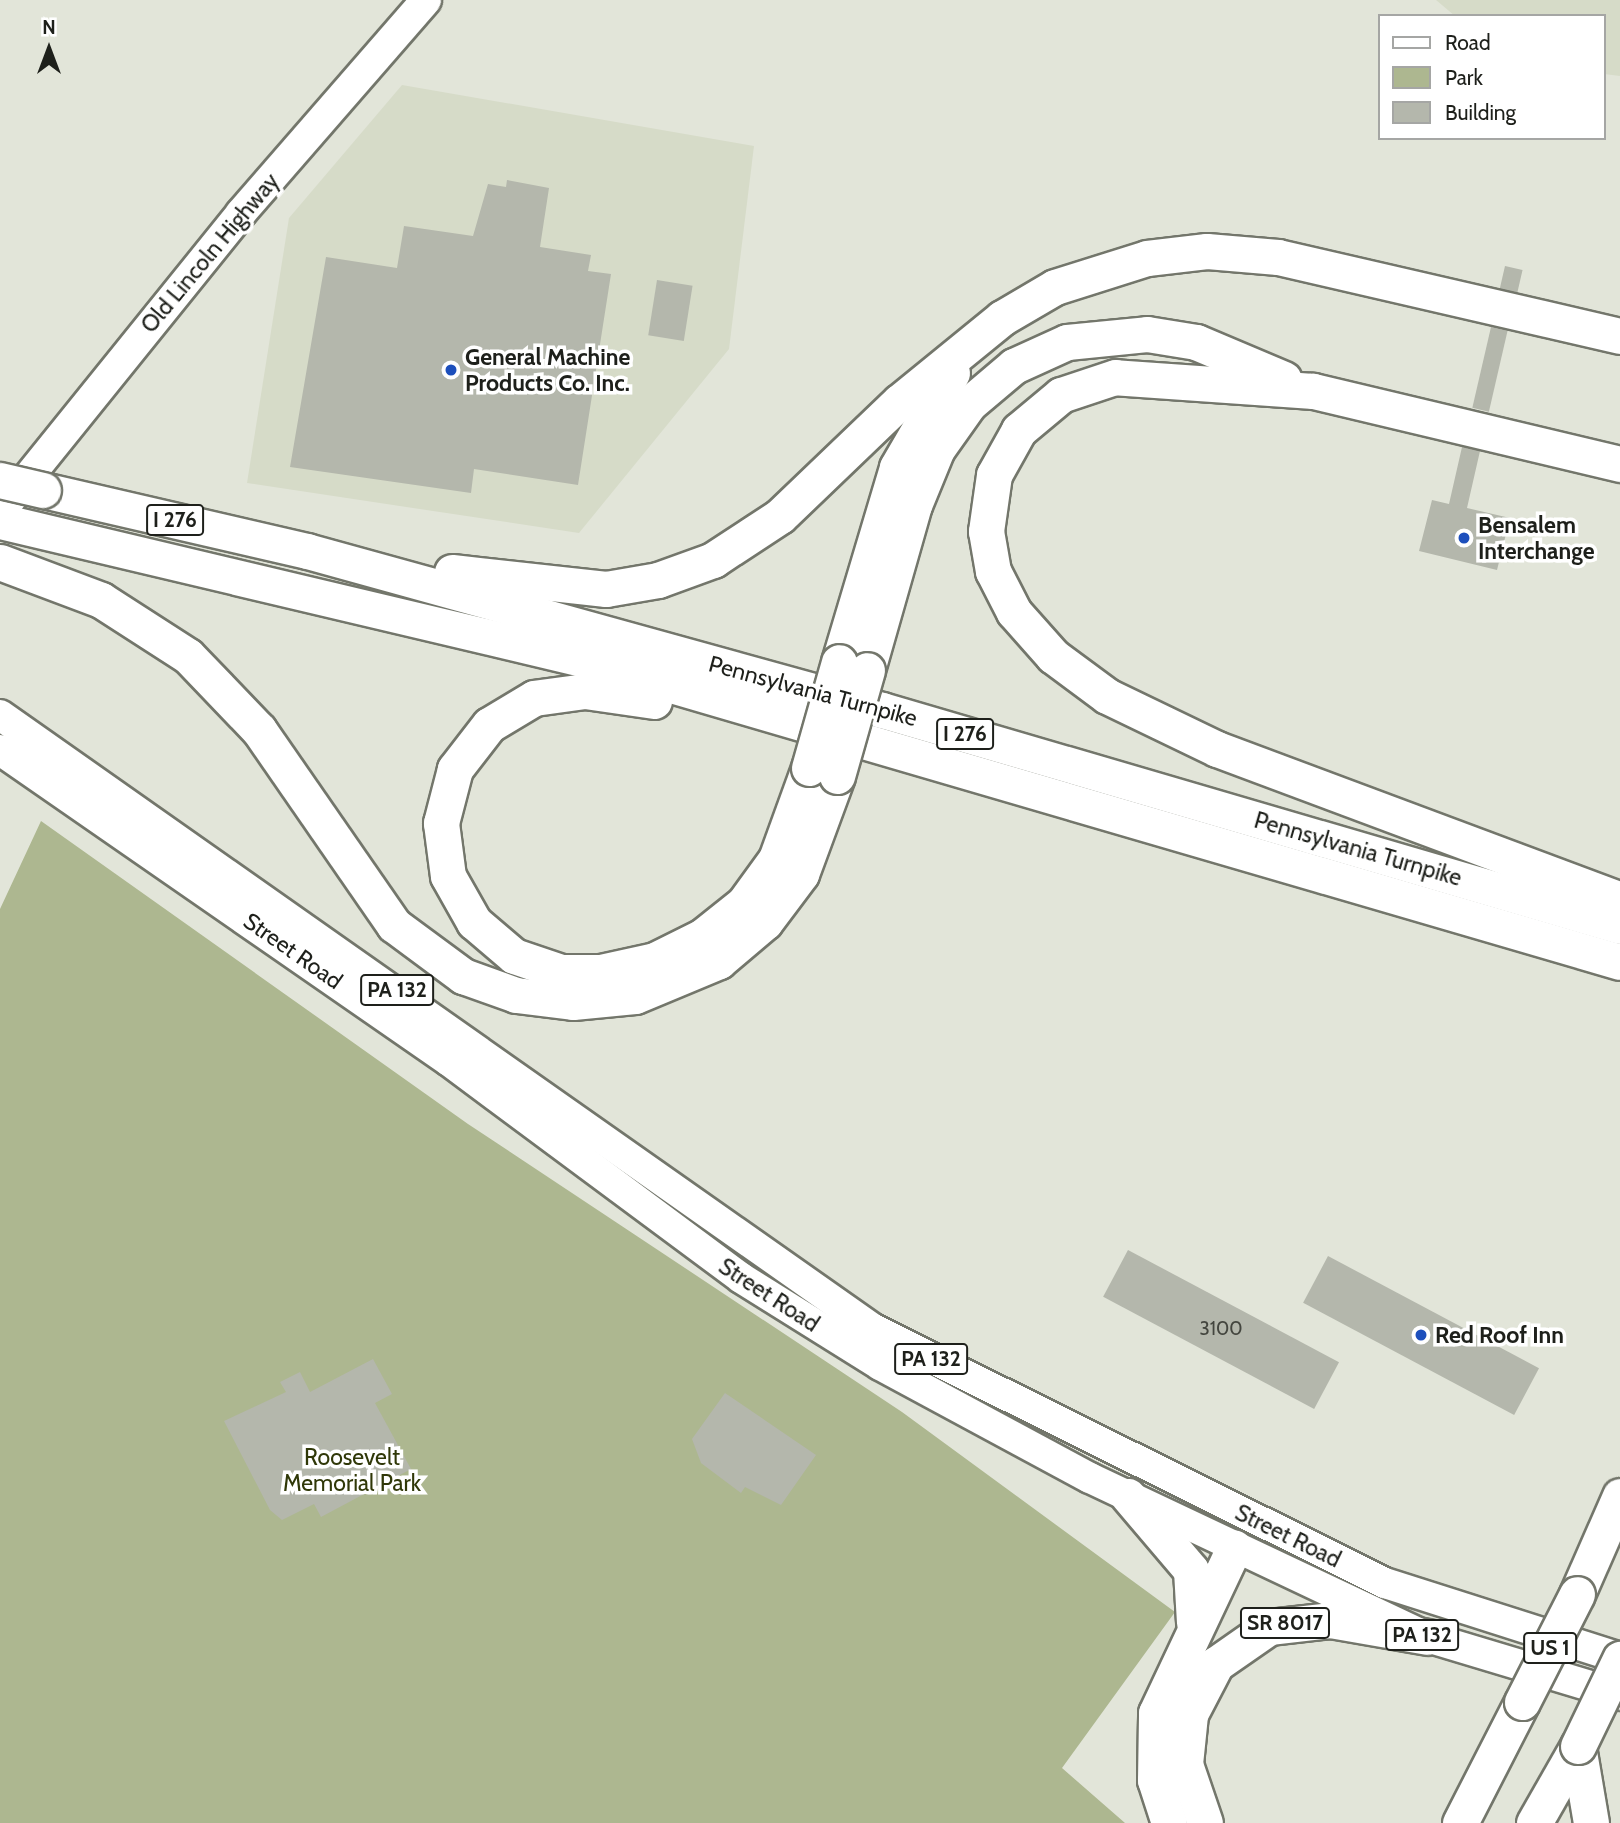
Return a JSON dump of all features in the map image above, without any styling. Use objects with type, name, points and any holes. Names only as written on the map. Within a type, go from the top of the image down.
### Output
[{"type":"highway","points":[[307,551],[581,589],[633,586],[686,572],[737,548],[780,516],[978,335],[1028,301],[1081,277],[1207,251],[1278,257],[1613,339]]},
{"type":"highway","points":[[853,666],[937,449],[969,404],[1014,366],[1067,342],[1147,334],[1196,342],[1313,391]]},
{"type":"highway","points":[[0,562],[101,600],[188,656],[259,730],[394,925],[463,976],[516,995],[573,1002],[635,996],[719,961],[765,922],[801,874],[823,772],[853,666],[897,467],[978,335]]},
{"type":"highway","points":[[1620,464],[1313,391],[1134,375],[1095,381],[1045,405],[1009,444],[989,492],[988,551],[1002,592],[1053,656],[1150,719],[1620,900]]},
{"type":"highway","name":"Pennsylvania Turnpike","points":[[0,480],[307,551],[883,710],[1620,926]]},
{"type":"highway","name":"Pennsylvania Turnpike","points":[[5,519],[582,659],[1620,962]]},
{"type":"highway","points":[[823,772],[787,838],[744,903],[703,936],[655,960],[580,973],[529,963],[486,936],[448,876],[441,823],[455,769],[489,724],[534,698],[602,691],[857,739]]},
{"type":"highway","points":[[1128,1496],[1191,1570],[1192,1630]]},
{"type":"highway","name":"US 1","points":[[1461,1823],[1577,1594],[1620,1496]]},
{"type":"highway","points":[[1169,1823],[1154,1780],[1153,1736],[1163,1691],[1192,1630],[1245,1553]]},
{"type":"highway","points":[[1188,1718],[1204,1655],[1245,1553]]},
{"type":"highway","name":"SR 8017","points":[[1205,1823],[1188,1784],[1188,1718],[1216,1664],[1269,1627],[1330,1620],[1427,1637]]},
{"type":"highway","points":[[1534,1823],[1578,1746],[1620,1658]]},
{"type":"highway","points":[[1578,1746],[1591,1823]]},
{"type":"highway","points":[[1446,1823],[1484,1778]]},
{"type":"main road","name":"Old Lincoln Highway","points":[[5,519],[241,213],[426,0]]},
{"type":"main road","name":"Street Road","points":[[0,715],[873,1329],[1385,1583],[1620,1658]]},
{"type":"main road","name":"Street Road","points":[[0,750],[449,1061],[795,1314],[1128,1496],[1245,1553],[1427,1637],[1620,1695]]},
{"type":"main road","points":[[1245,1553],[1264,1524]]},
{"type":"shaded area","points":[[1436,0],[1620,0],[1620,76],[1606,74],[1606,14],[1453,14]]},
{"type":"shaded area","points":[[402,85],[754,146],[729,349],[579,533],[247,483],[289,218]]},
{"type":"green space","name":"Roosevelt Memorial Park","points":[[41,821],[468,1124],[902,1412],[1175,1612],[1062,1768],[1125,1823],[0,1823],[0,909]]},
{"type":"building","name":"General Machine Products Co. Inc.","points":[[507,180],[549,188],[540,247],[591,255],[588,271],[611,274],[578,485],[474,469],[471,493],[290,467],[326,257],[397,268],[404,226],[473,236],[488,184],[506,187]]},
{"type":"building","points":[[1505,266],[1523,270],[1517,292],[1500,288]]},
{"type":"building","points":[[657,280],[693,286],[684,341],[648,335]]},
{"type":"building","points":[[1491,327],[1508,331],[1489,412],[1472,408]]},
{"type":"building","name":"Bensalem Interchange","points":[[1462,447],[1480,451],[1467,508],[1510,518],[1497,570],[1419,551],[1432,500],[1449,504]]},
{"type":"building","points":[[1128,1250],[1339,1362],[1314,1409],[1103,1297]]},
{"type":"building","name":"Red Roof Inn","points":[[1328,1256],[1539,1368],[1514,1415],[1303,1303]]},
{"type":"building","points":[[373,1359],[392,1394],[375,1403],[411,1469],[321,1517],[314,1504],[282,1520],[270,1510],[224,1421],[286,1392],[280,1382],[300,1372],[310,1392]]},
{"type":"building","points":[[725,1393],[816,1455],[781,1505],[745,1487],[741,1493],[701,1463],[692,1439]]},
{"type":"place","name":"General Machine Products Co. Inc.","points":[[451,370]]},
{"type":"place","name":"Bensalem Interchange","points":[[1464,538]]},
{"type":"place","name":"Red Roof Inn","points":[[1421,1335]]}]
